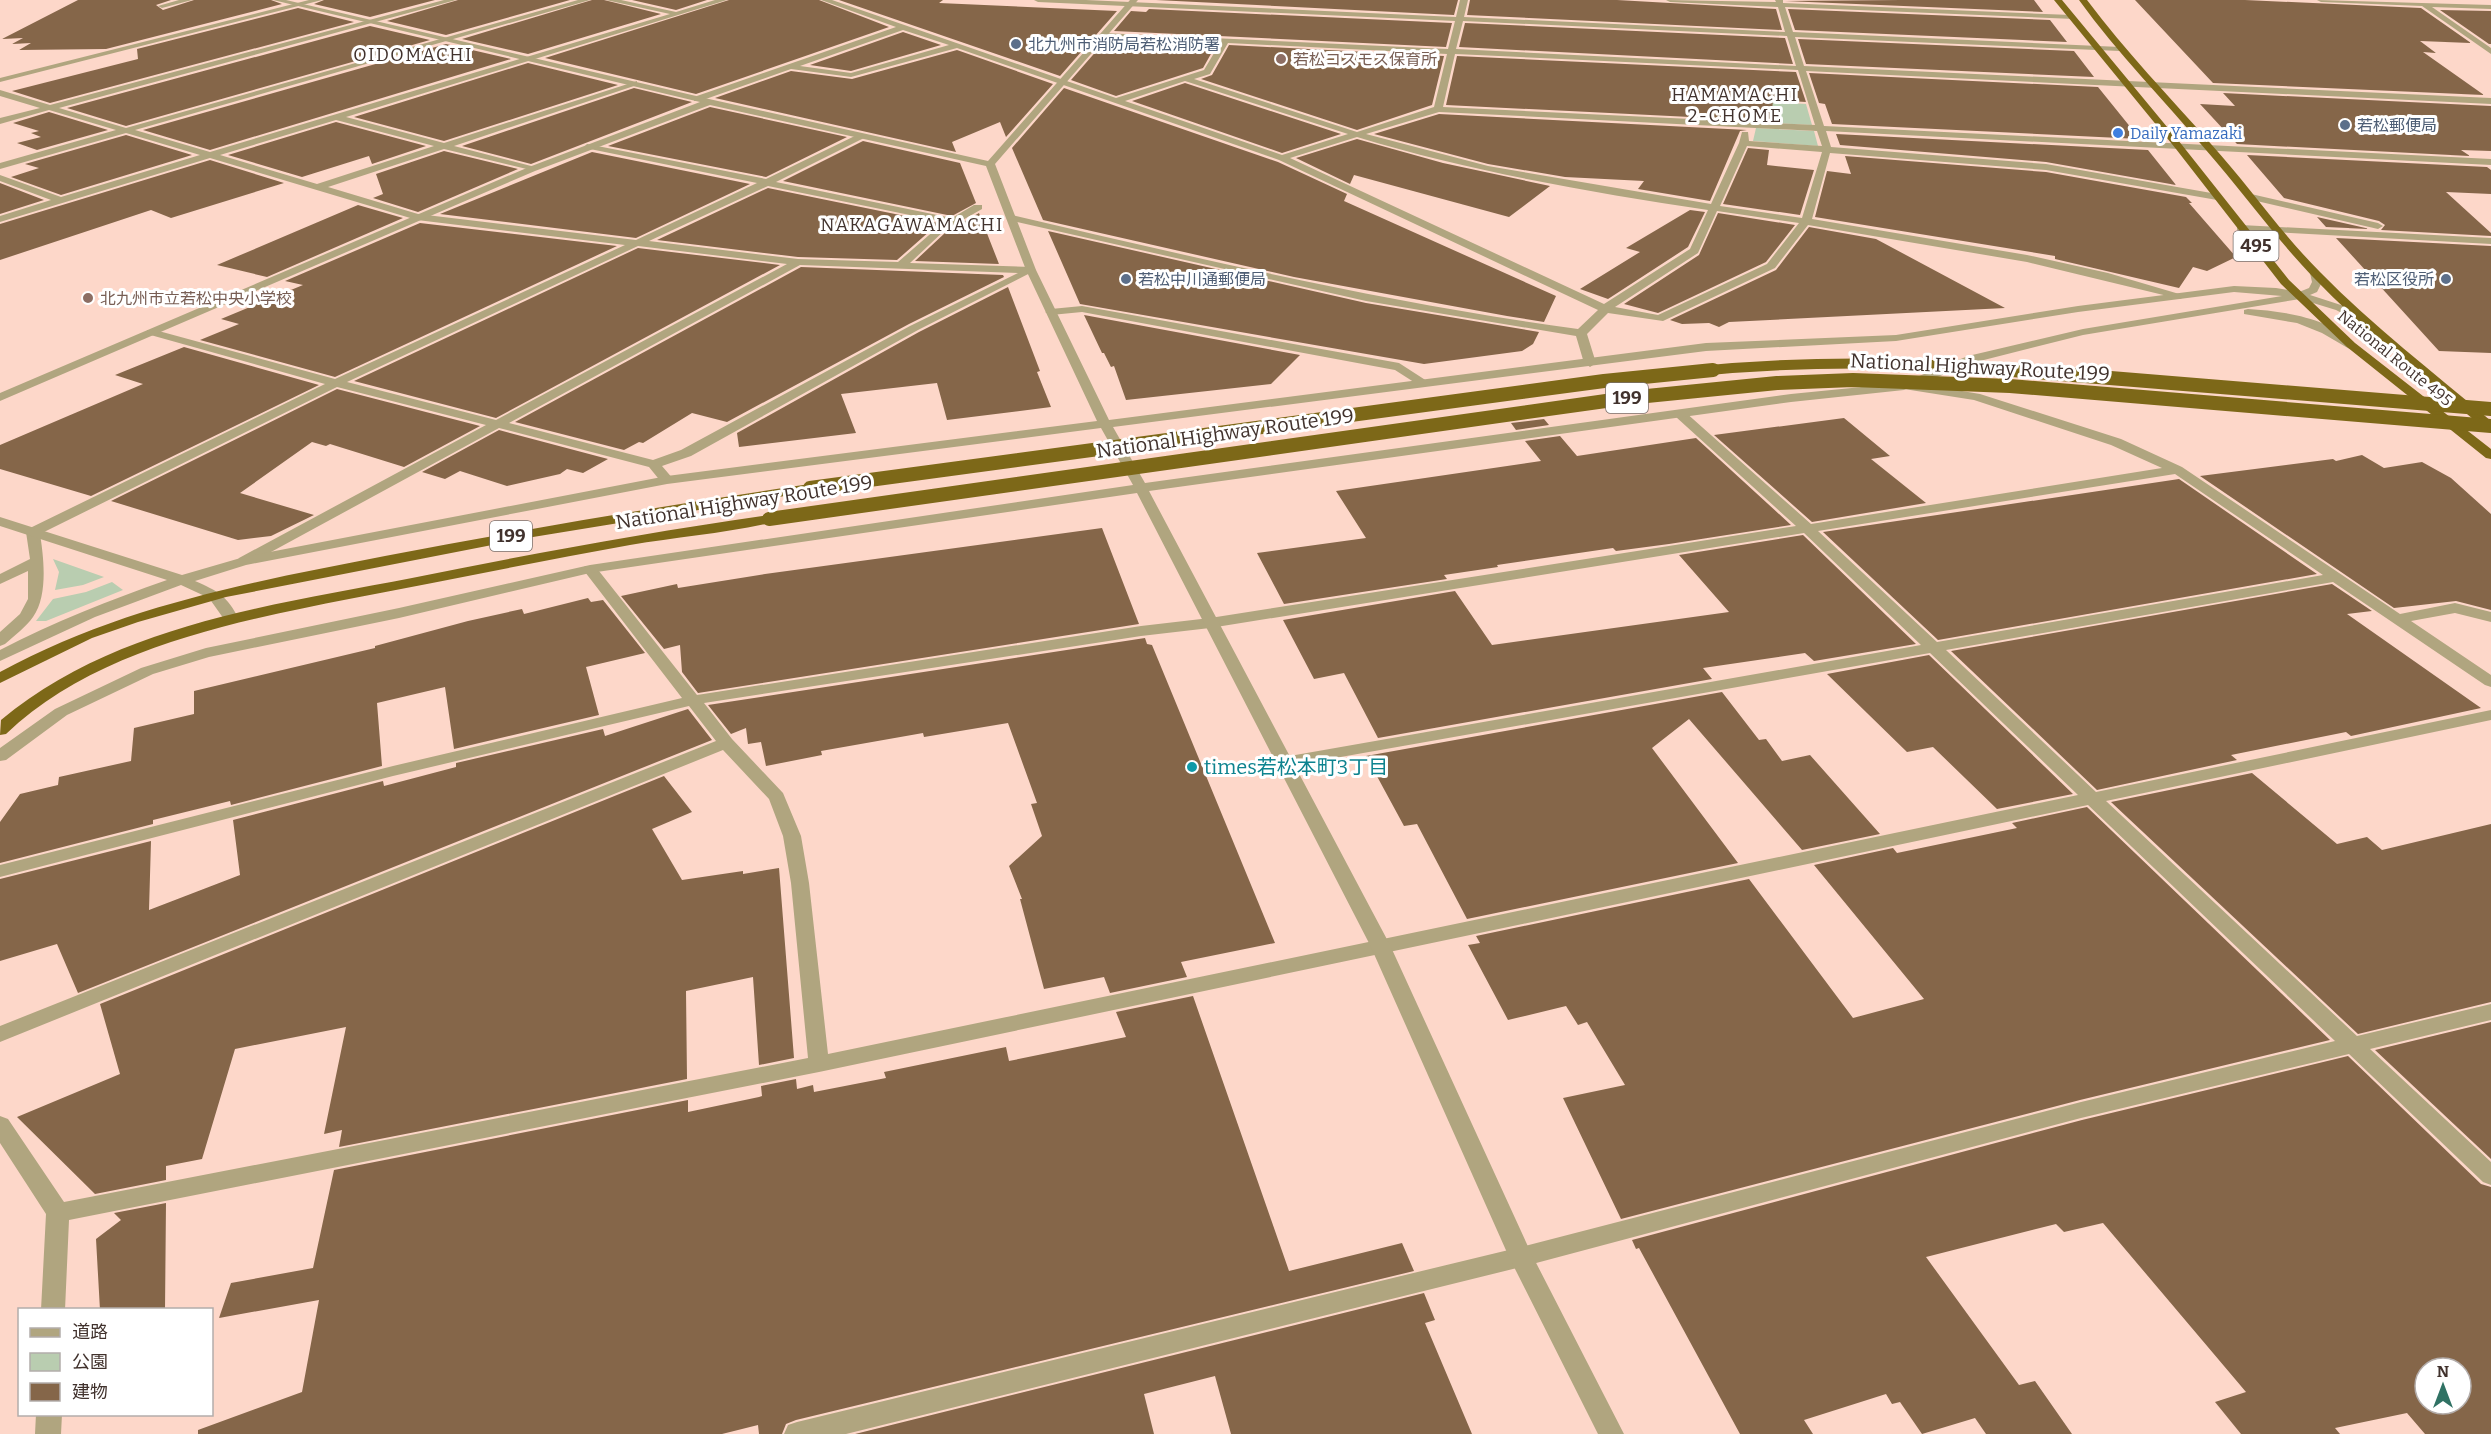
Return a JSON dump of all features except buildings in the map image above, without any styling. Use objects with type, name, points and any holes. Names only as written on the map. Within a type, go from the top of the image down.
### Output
[{"type":"highway","name":"National Route 495","points":[[2058,0],[2179,147],[2275,270],[2351,345],[2491,455]]},
{"type":"highway","name":"National Route 495","points":[[2083,0],[2120,49],[2210,148],[2314,273],[2362,320],[2491,427]]},
{"type":"highway","name":"National Highway Route 199","points":[[0,678],[57,648],[156,610],[214,595],[512,536],[810,488],[1604,381],[1760,365],[1918,364],[2491,409]]},
{"type":"highway","name":"National Highway Route 199","points":[[0,730],[45,696],[90,670],[178,633],[231,619],[627,540],[1627,398],[1777,383],[1853,381],[2010,386],[2491,427]]},
{"type":"street","points":[[162,6],[188,0]]},
{"type":"street","points":[[277,0],[710,102],[990,164]]},
{"type":"street","points":[[0,80],[318,0]]},
{"type":"street","points":[[0,121],[452,0]]},
{"type":"street","points":[[0,166],[586,0]]},
{"type":"street","points":[[610,0],[676,13]]},
{"type":"street","points":[[0,219],[723,0]]},
{"type":"street","points":[[825,0],[1282,158],[1605,309],[1659,319],[1771,266],[1808,220],[1827,150],[1780,2]]},
{"type":"street","points":[[1038,0],[1132,2],[1459,20],[2120,49]]},
{"type":"street","points":[[1438,109],[1449,52],[1464,0]]},
{"type":"street","points":[[1670,0],[1780,2],[2072,17]]},
{"type":"street","points":[[2321,0],[2420,2],[2491,7]]},
{"type":"street","points":[[990,164],[1132,2]]},
{"type":"street","points":[[2420,2],[2490,51]]},
{"type":"street","points":[[697,99],[901,28]]},
{"type":"street","points":[[1103,35],[2491,101]]},
{"type":"street","points":[[1118,100],[1207,72],[1225,41]]},
{"type":"street","points":[[788,67],[851,75],[956,46]]},
{"type":"street","points":[[1186,79],[1359,134],[1462,163],[1561,183],[1968,246],[2138,284],[2180,296]]},
{"type":"street","points":[[316,188],[634,83]]},
{"type":"street","points":[[0,93],[417,217],[798,262],[1031,270]]},
{"type":"street","points":[[0,397],[532,168],[710,102]]},
{"type":"street","points":[[1282,158],[1438,109],[2491,162]]},
{"type":"street","points":[[335,117],[532,168]]},
{"type":"street","points":[[1581,333],[1605,309],[1694,251],[1744,143],[1746,124]]},
{"type":"street","points":[[33,532],[336,383],[766,183],[861,136]]},
{"type":"street","points":[[1744,143],[2046,167],[2217,197]]},
{"type":"street","points":[[590,146],[953,221]]},
{"type":"street","points":[[990,164],[1031,270],[1104,423],[1141,488],[1380,945],[1521,1257],[1611,1434]]},
{"type":"street","points":[[0,178],[59,200]]},
{"type":"street","points":[[2250,197],[2422,236]]},
{"type":"street","points":[[900,266],[929,237],[978,207]]},
{"type":"street","points":[[1012,218],[1286,281],[1536,327],[1581,333]]},
{"type":"street","points":[[2241,228],[2491,241]]},
{"type":"street","points":[[244,561],[798,262]]},
{"type":"street","points":[[151,332],[336,383],[654,464],[686,453],[914,328],[1031,270]]},
{"type":"street","points":[[0,656],[90,612],[244,561],[667,480],[1706,347],[1896,338],[2234,289],[2272,280],[2276,277],[2275,270]]},
{"type":"street","points":[[0,756],[61,712],[147,671],[206,653],[399,613],[590,569],[1141,488],[1680,414],[1904,386],[1972,359],[2062,337],[2300,296],[2313,291],[2317,282],[2314,273]]},
{"type":"street","points":[[2234,289],[2276,291],[2300,296],[2340,309],[2362,320]]},
{"type":"street","points":[[1051,312],[1082,309],[1399,367],[1424,383]]},
{"type":"street","points":[[2217,311],[2289,317],[2320,327],[2351,345]]},
{"type":"street","points":[[1581,333],[1590,363]]},
{"type":"street","points":[[1904,386],[1976,397],[2116,442],[2177,470],[2491,682]]},
{"type":"street","points":[[1680,414],[1807,528],[2491,1176]]},
{"type":"street","points":[[654,464],[667,480]]},
{"type":"street","points":[[0,871],[393,771],[694,700],[1141,631],[1210,623],[2177,470]]},
{"type":"street","points":[[0,521],[181,580],[214,595],[225,607],[231,619]]},
{"type":"street","points":[[0,641],[26,616],[35,599],[37,561],[33,532]]},
{"type":"street","points":[[0,579],[37,561]]},
{"type":"street","points":[[590,569],[726,743],[777,797],[792,836],[800,884],[819,1064]]},
{"type":"street","points":[[1284,762],[2336,577]]},
{"type":"street","points":[[2397,619],[2455,608],[2491,617]]},
{"type":"street","points":[[58,1214],[819,1064],[1380,945],[2491,715]]},
{"type":"street","points":[[0,1034],[726,743]]},
{"type":"street","points":[[797,1434],[1521,1257],[2081,1110],[2491,1012]]},
{"type":"street","points":[[0,1125],[58,1214],[53,1308]]},
{"type":"street","points":[[48,1434],[49,1416]]},
{"type":"green space","points":[[1715,98],[1806,104],[1812,125],[1720,120]]},
{"type":"green space","points":[[1756,128],[1814,131],[1818,146],[1753,141]]},
{"type":"green space","points":[[53,559],[104,577],[83,585],[55,590],[59,572]]},
{"type":"green space","points":[[112,582],[123,590],[46,621],[36,621],[53,599],[86,592]]},
{"type":"place","name":"北九州市消防局若松消防署","points":[[1016,44]]},
{"type":"place","name":"若松コスモス保育所","points":[[1281,59]]},
{"type":"place","name":"若松郵便局","points":[[2345,125]]},
{"type":"place","name":"Daily Yamazaki","points":[[2118,133]]},
{"type":"place","name":"若松中川通郵便局","points":[[1126,279]]},
{"type":"place","name":"若松区役所","points":[[2446,279]]},
{"type":"place","name":"北九州市立若松中央小学校","points":[[88,298]]},
{"type":"place","name":"times若松本町3丁目","points":[[1192,767]]},
{"type":"district","name":"OIDOMACHI","points":[[413,55]]},
{"type":"district","name":"HAMAMACHI 2-CHOME","points":[[1735,106]]},
{"type":"district","name":"NAKAGAWAMACHI","points":[[912,225]]}]
